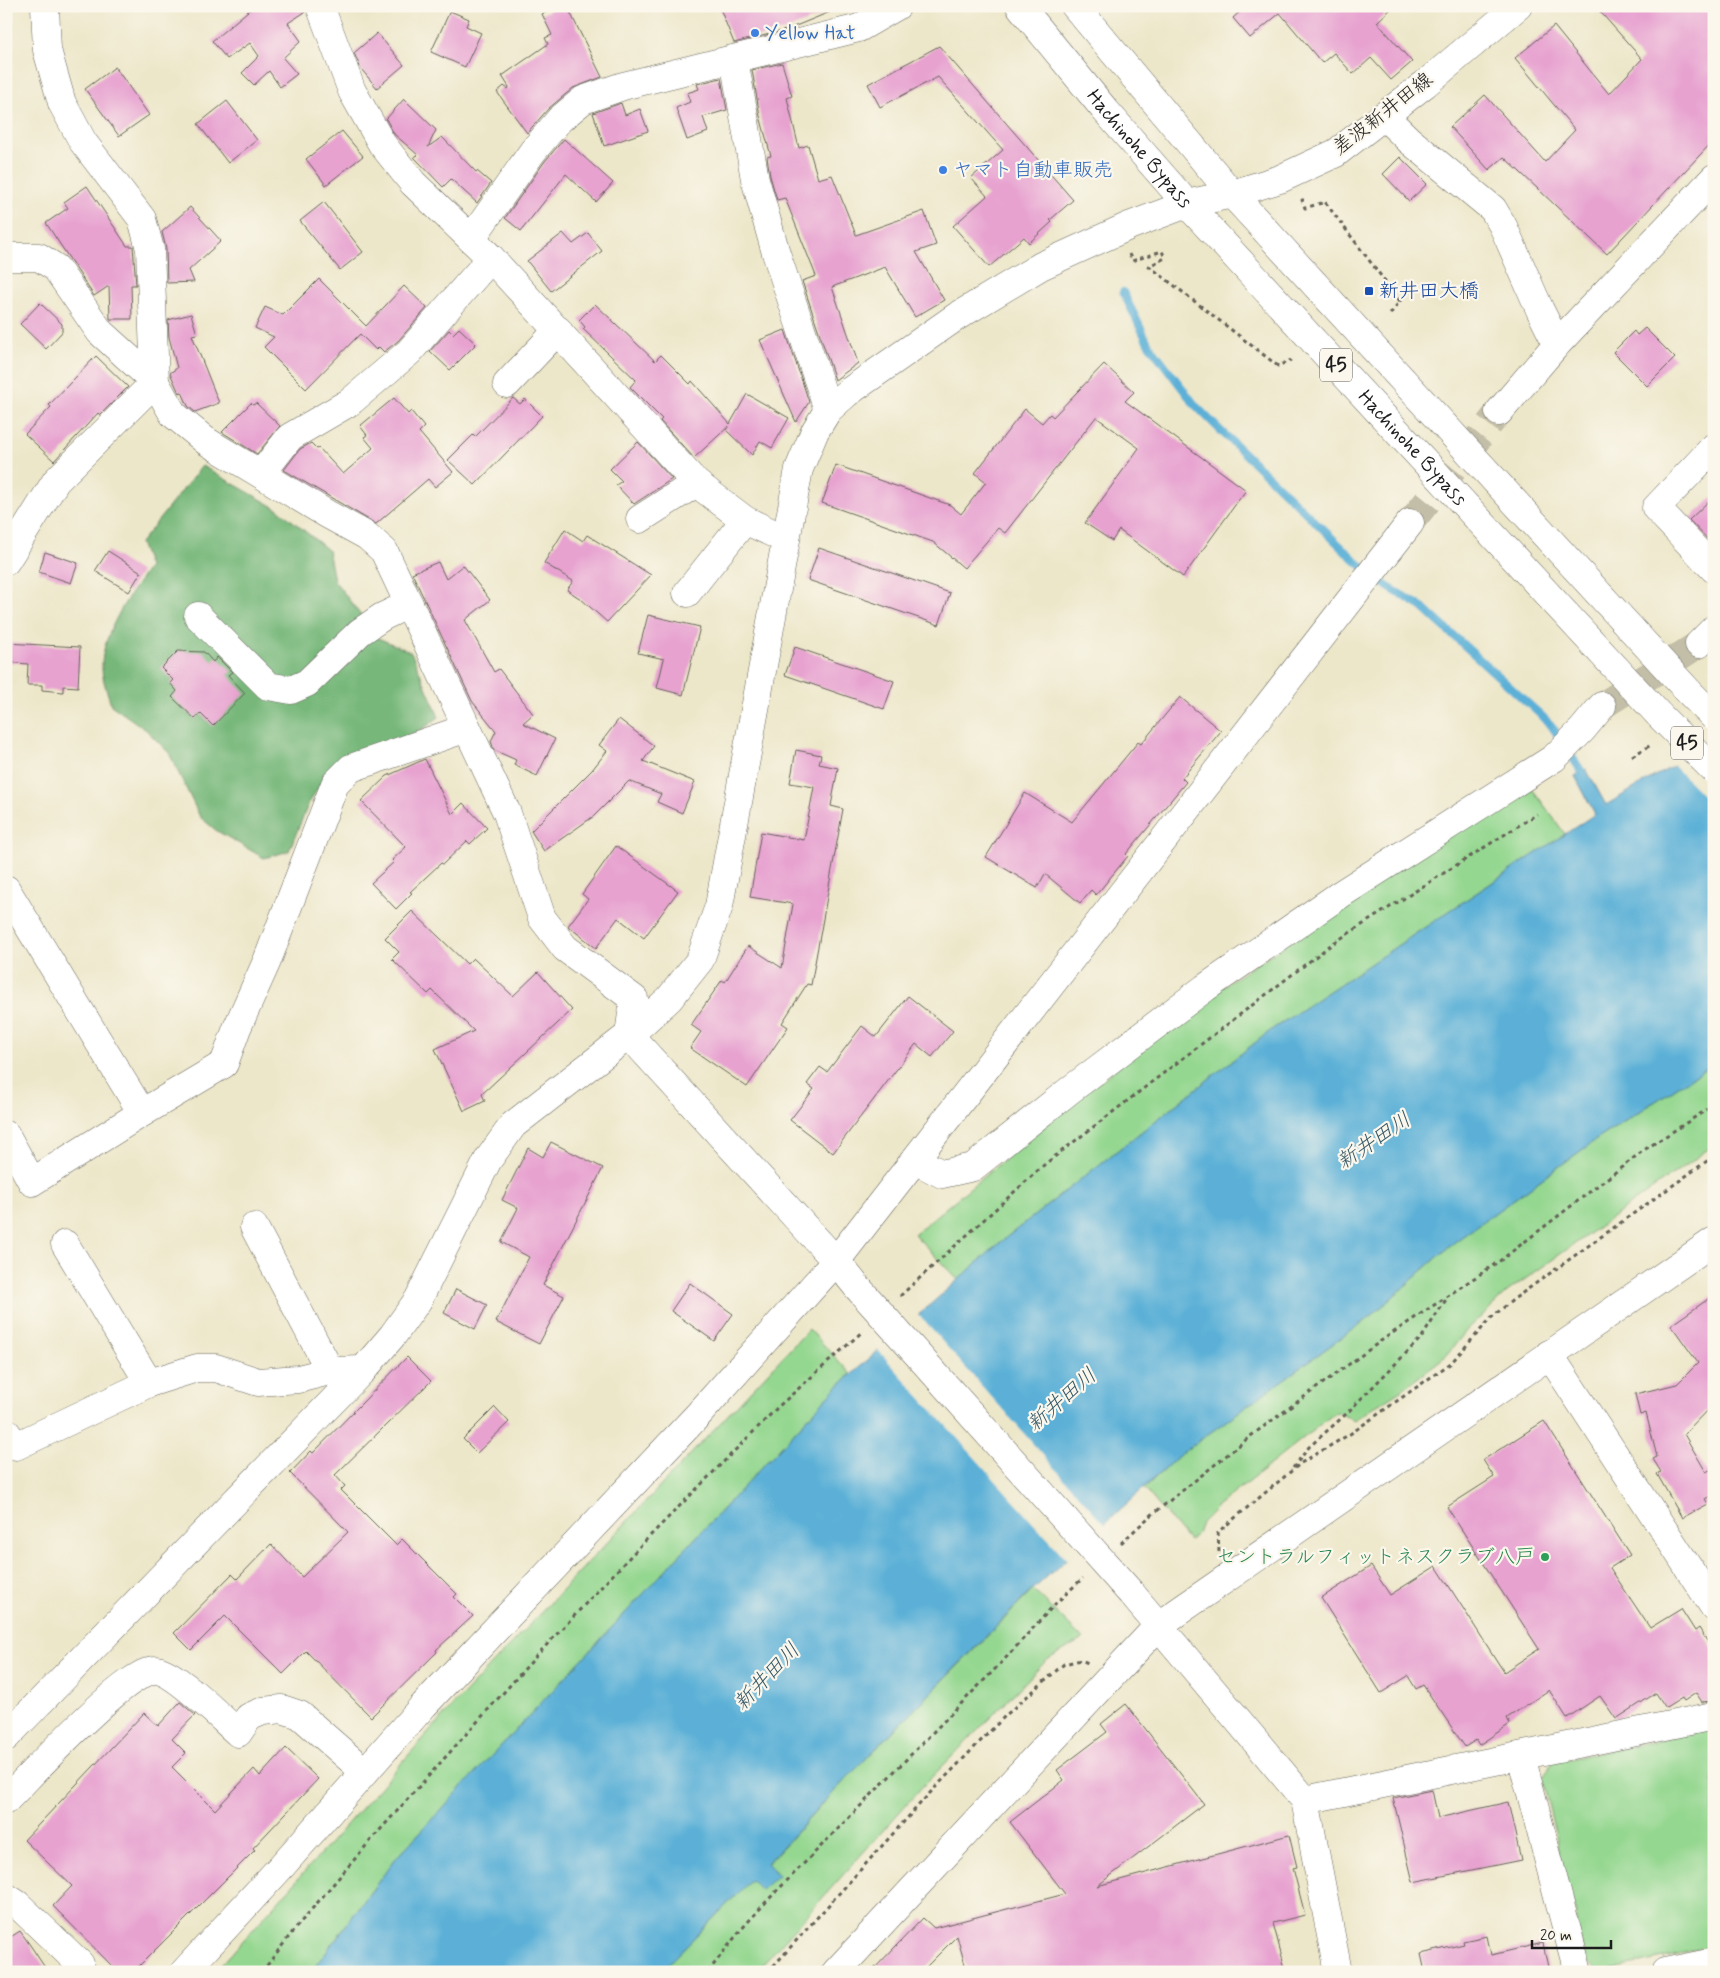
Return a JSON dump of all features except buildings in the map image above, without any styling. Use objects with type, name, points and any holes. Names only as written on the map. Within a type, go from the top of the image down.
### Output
[{"type":"main road","points":[[6,561],[56,481],[155,382],[150,249],[142,219],[83,142],[62,103],[47,50],[45,6]]},
{"type":"main road","points":[[471,238],[533,151],[560,119],[583,100],[623,86],[858,28],[897,6]]},
{"type":"main road","name":"Hachinohe Bypass","points":[[1020,6],[1105,110],[1188,204],[1660,716],[1714,770]]},
{"type":"main road","name":"Hachinohe Bypass","points":[[1075,6],[1232,194],[1690,694],[1714,717]]},
{"type":"main road","name":"差波新井田線","points":[[6,1737],[362,1370],[393,1335],[418,1300],[488,1160],[513,1125],[629,1035],[669,999],[700,960],[719,906],[799,469],[815,431],[828,410],[846,393],[956,317],[1041,266],[1129,226],[1188,204],[1232,194],[1280,178],[1336,153],[1518,6]]},
{"type":"main road","points":[[326,9],[352,91],[382,144],[413,183],[491,258],[696,483],[744,520],[785,539]]},
{"type":"main road","points":[[734,59],[755,179],[778,261],[828,410]]},
{"type":"main road","points":[[1384,116],[1409,140],[1493,209],[1503,226],[1557,344]]},
{"type":"main road","points":[[1499,412],[1557,344],[1714,178]]},
{"type":"main road","points":[[6,257],[39,256],[56,268],[100,332],[155,382],[173,414],[206,441],[367,536],[384,551],[507,813],[542,918],[565,948],[634,999],[629,1035],[836,1261],[858,1288],[1132,1593],[1305,1800],[1338,1972]]},
{"type":"main road","points":[[261,474],[290,437],[350,402],[409,352],[491,258]]},
{"type":"main road","points":[[507,384],[558,330]]},
{"type":"main road","points":[[1714,447],[1656,508],[1714,570]]},
{"type":"main road","points":[[640,519],[696,483]]},
{"type":"main road","points":[[687,592],[744,520]]},
{"type":"main road","points":[[184,1972],[280,1868],[431,1697],[697,1416],[836,1261],[1410,523]]},
{"type":"main road","points":[[198,616],[268,686],[291,690],[307,683],[360,632],[382,617],[410,604]]},
{"type":"main road","points":[[915,1160],[942,1174],[973,1167],[1070,1090],[1206,988],[1340,894],[1554,758],[1582,730],[1602,706]]},
{"type":"main road","points":[[6,1135],[32,1182],[224,1064],[237,1028],[284,917],[335,784],[351,768],[467,728]]},
{"type":"main road","points":[[6,889],[142,1113]]},
{"type":"main road","points":[[254,1227],[330,1371]]},
{"type":"main road","points":[[836,1972],[1159,1625],[1714,1241]]},
{"type":"main road","points":[[65,1244],[149,1383]]},
{"type":"main road","points":[[1549,1354],[1714,1607]]},
{"type":"main road","points":[[6,1432],[16,1446],[149,1383],[197,1368],[216,1368],[258,1382],[298,1379],[330,1371],[362,1370]]},
{"type":"main road","points":[[6,1800],[104,1702],[148,1670],[158,1670],[173,1677],[238,1733],[250,1717],[264,1711],[282,1709],[300,1715],[365,1772]]},
{"type":"main road","points":[[1305,1800],[1714,1716]]},
{"type":"main road","points":[[1521,1756],[1578,1972]]},
{"type":"main road","points":[[6,1897],[16,1904],[80,1964],[82,1972]]},
{"type":"main road","points":[[1665,1972],[1714,1962]]},
{"type":"path","points":[[1304,208],[1325,202],[1361,247],[1400,301],[1388,317]]},
{"type":"path","points":[[1126,249],[1132,261],[1162,251],[1166,258],[1149,266],[1278,366],[1290,360]]},
{"type":"path","points":[[898,1298],[1045,1164],[1332,944],[1536,814]]},
{"type":"path","points":[[1118,1546],[1148,1518],[1252,1435],[1385,1338],[1501,1260],[1644,1150],[1714,1105]]},
{"type":"path","points":[[1219,1557],[1218,1532],[1289,1472],[1350,1434],[1451,1363],[1492,1317],[1514,1299],[1714,1156]]},
{"type":"path","points":[[1289,1472],[1310,1447],[1346,1416],[1422,1337],[1448,1296]]},
{"type":"path","points":[[262,1972],[294,1930],[371,1840],[539,1653],[642,1544],[779,1406],[867,1328]]},
{"type":"path","points":[[708,1972],[739,1932],[766,1902],[1003,1661],[1055,1604],[1087,1575]]},
{"type":"path","points":[[768,1972],[928,1795],[1013,1709],[1064,1664],[1081,1660],[1091,1664]]},
{"type":"green space","points":[[202,466],[278,509],[328,550],[334,580],[378,638],[411,652],[439,717],[423,729],[330,773],[310,800],[289,851],[264,858],[217,831],[200,817],[169,753],[145,729],[111,705],[103,677],[103,655],[106,641],[118,614],[149,567],[140,543]]},
{"type":"green space","points":[[1528,783],[1565,834],[1274,1028],[1003,1240],[958,1280],[914,1234],[1085,1093],[1210,995]]},
{"type":"green space","points":[[1714,1063],[1714,1145],[1507,1292],[1466,1331],[1447,1355],[1407,1386],[1354,1420],[1336,1412],[1217,1507],[1201,1523],[1197,1534],[1189,1541],[1144,1488],[1182,1453],[1370,1317],[1456,1241],[1593,1142]]},
{"type":"green space","points":[[809,1329],[851,1374],[396,1858],[311,1972],[215,1972],[447,1712]]},
{"type":"green space","points":[[1033,1590],[1083,1639],[1047,1660],[922,1787],[756,1972],[660,1972],[751,1880],[778,1874],[767,1864],[846,1779]]},
{"type":"green space","points":[[1714,1729],[1714,1947],[1600,1972],[1585,1960],[1542,1777],[1553,1762]]},
{"type":"water","name":"新井田川","points":[[1714,745],[1714,1063],[1593,1142],[1456,1241],[1370,1317],[1182,1453],[1026,1596],[846,1779],[767,1863],[778,1875],[761,1890],[751,1880],[660,1972],[311,1972],[396,1858],[835,1389],[1003,1240],[1274,1028],[1595,814],[1575,776],[1586,769],[1606,805],[1653,777]]},
{"type":"pier","points":[[1714,743],[1714,807],[1672,764]]},
{"type":"pier","points":[[917,1313],[1106,1526],[1068,1561],[877,1349]]},
{"type":"waterway","points":[[1123,292],[1148,343],[1195,405],[1358,563],[1388,587],[1422,607],[1543,717],[1551,725],[1582,772]]},
{"type":"tunnel","points":[[1410,523],[1499,412]]},
{"type":"tunnel","points":[[1602,706],[1699,644]]},
{"type":"place","name":"Yellow Hat","points":[[755,33]]},
{"type":"place","name":"ヤマト自動車販売","points":[[943,170]]},
{"type":"place","name":"新井田大橋","points":[[1369,291]]},
{"type":"place","name":"セントラルフィットネスクラブ八戸","points":[[1545,1557]]}]
